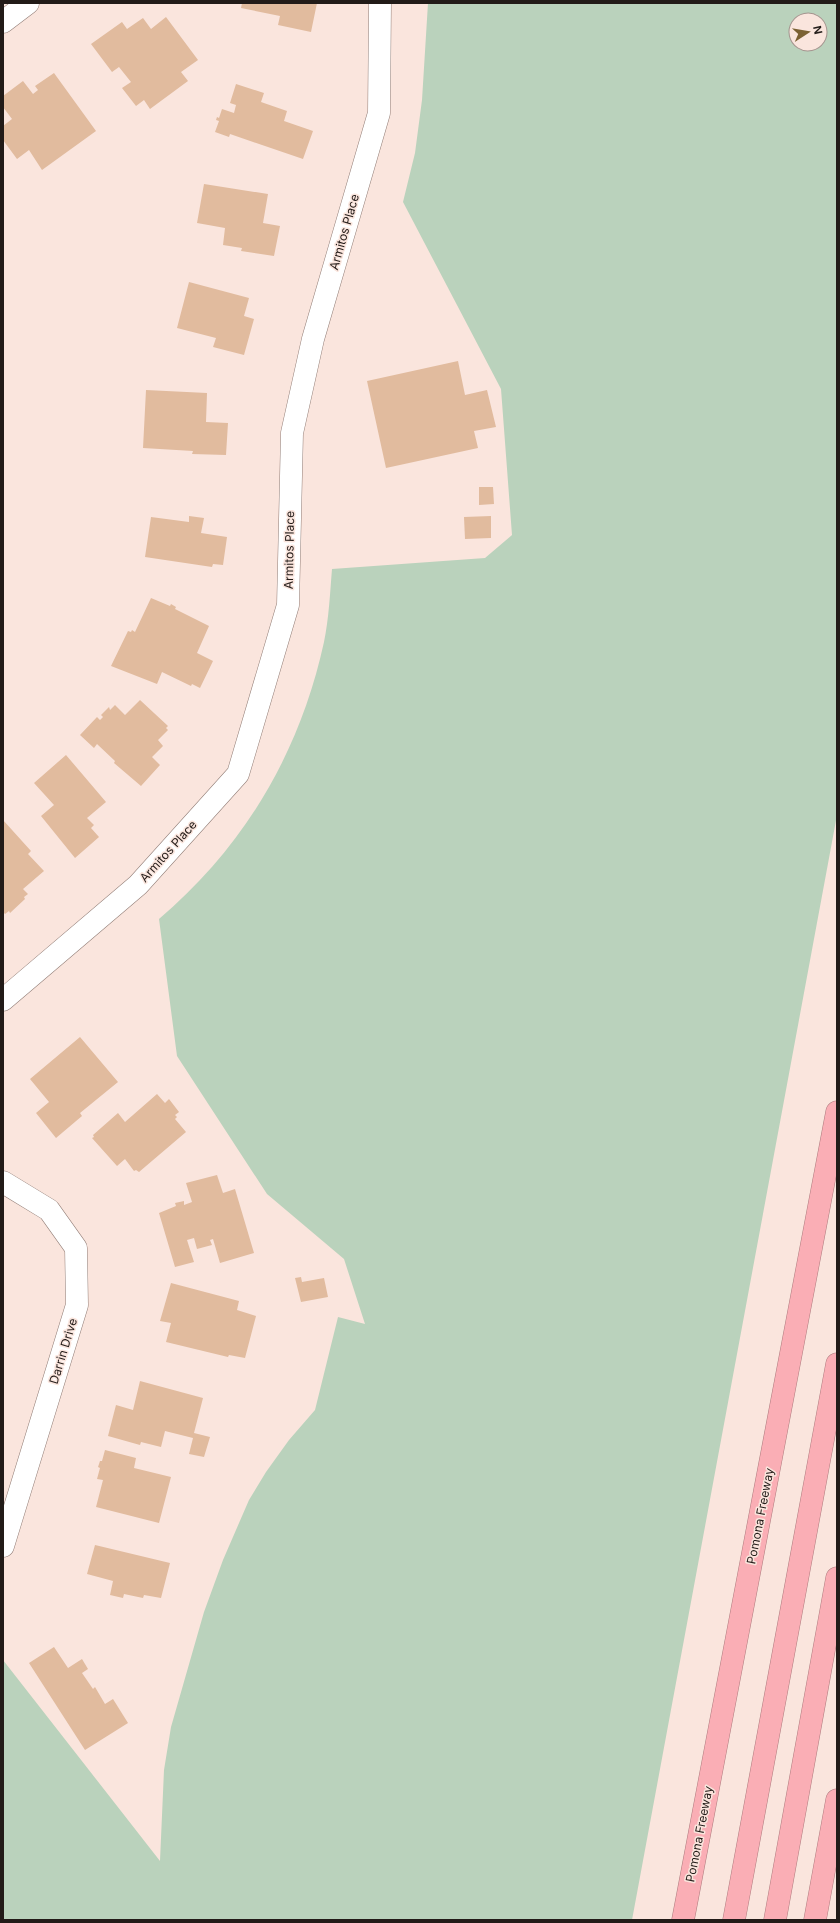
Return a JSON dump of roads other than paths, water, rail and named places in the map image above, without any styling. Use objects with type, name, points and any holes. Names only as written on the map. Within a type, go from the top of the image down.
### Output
[{"type":"highway","name":"Pomona Freeway","points":[[683,1920],[837,1112]]},
{"type":"highway","points":[[734,1920],[837,1364]]},
{"type":"highway","points":[[775,1920],[837,1578]]},
{"type":"highway","points":[[815,1920],[837,1800]]},
{"type":"street","points":[[3,22],[28,3]]},
{"type":"street","name":"Armitos Place","points":[[3,1000],[138,885],[238,774],[288,604],[292,433],[313,339],[379,113],[380,3]]},
{"type":"street","name":"Darrin Drive","points":[[3,1182],[49,1210],[76,1248],[77,1306],[3,1546]]}]
